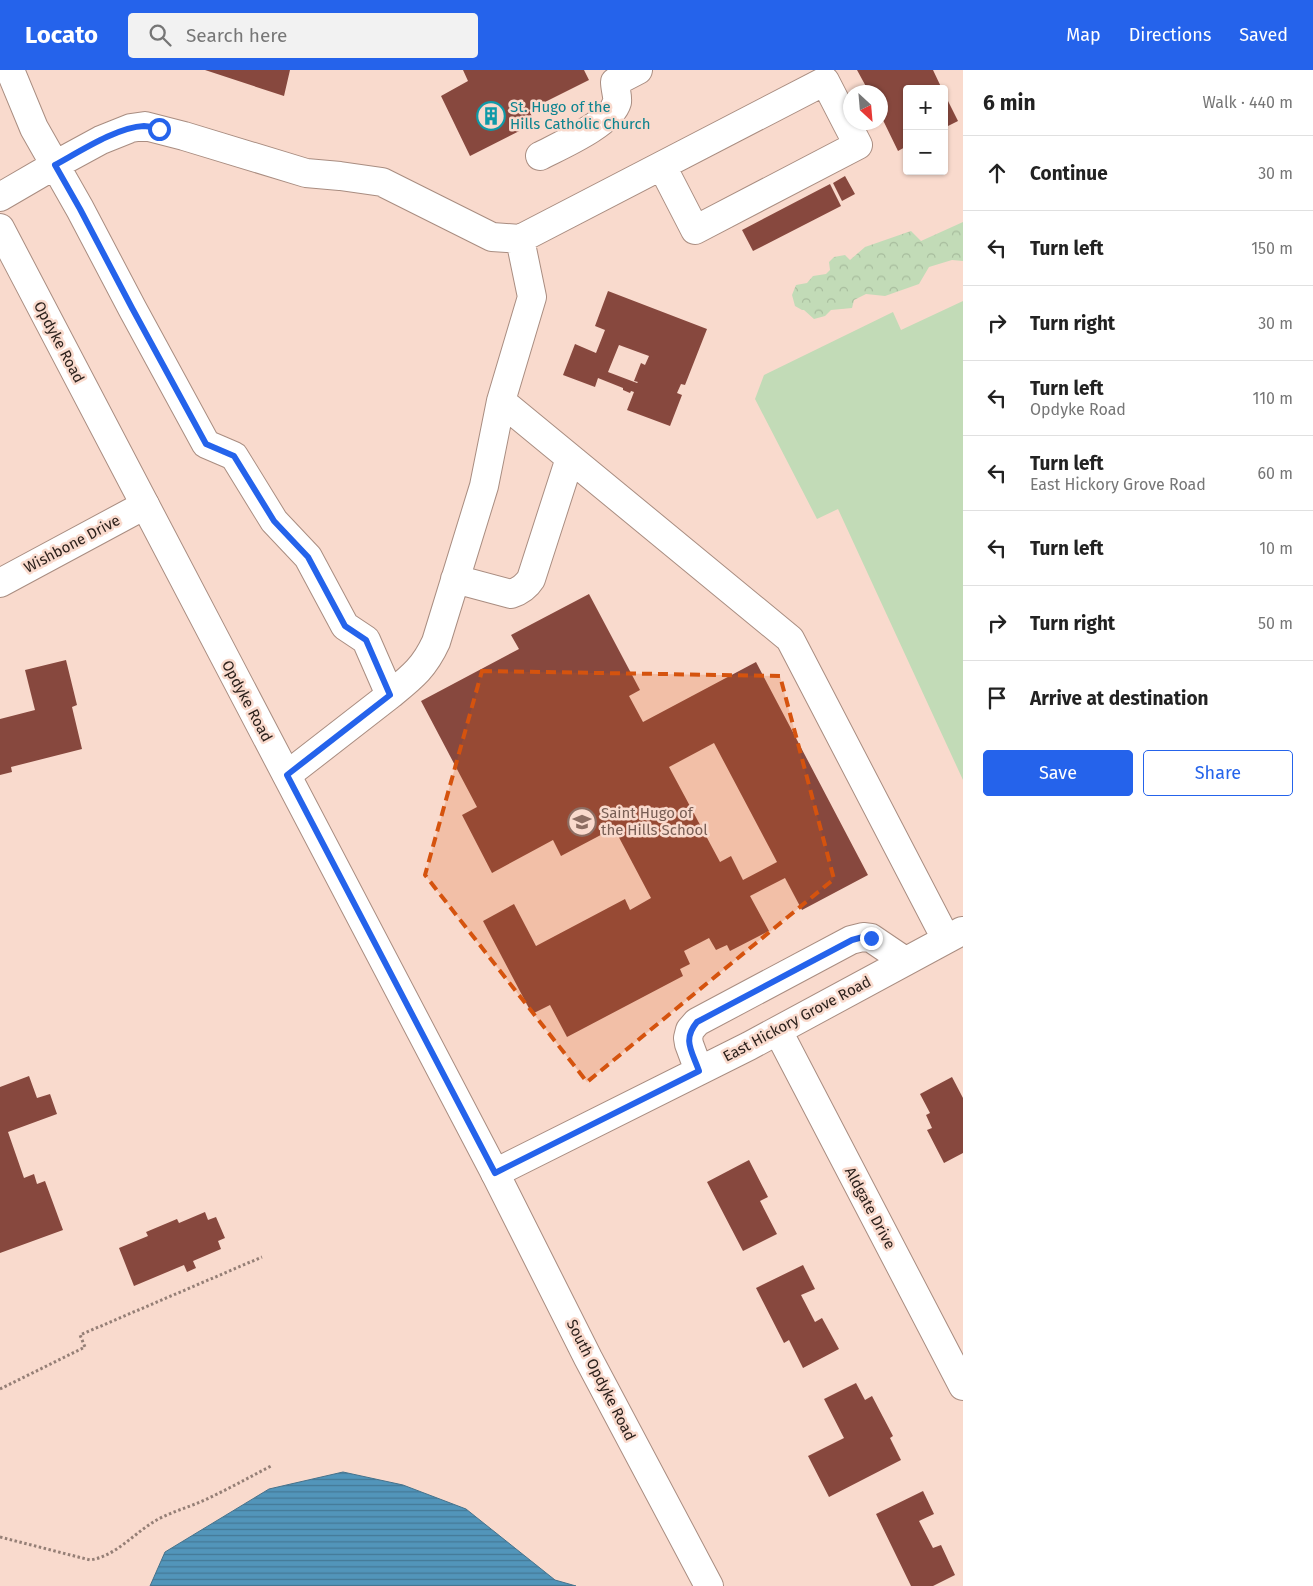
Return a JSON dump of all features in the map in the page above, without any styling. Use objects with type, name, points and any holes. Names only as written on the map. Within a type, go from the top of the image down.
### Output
[{"type":"main road","points":[[10,70],[34,128],[80,209],[206,444],[234,456],[274,521],[308,557],[345,626],[366,640],[390,695]]},
{"type":"main road","points":[[540,156],[599,124],[617,102],[615,82],[638,70]]},
{"type":"main road","points":[[0,197],[102,140],[130,128],[145,126],[306,173],[382,182],[492,237],[520,239],[662,166],[823,76],[858,145],[695,230],[662,166]]},
{"type":"main road","name":"Opdyke Road","points":[[0,228],[495,1173]]},
{"type":"main road","points":[[287,775],[416,674],[436,642],[484,486],[501,401],[532,297],[520,239]]},
{"type":"main road","points":[[501,401],[790,639],[955,935]]},
{"type":"main road","points":[[455,579],[510,594],[519,592],[526,587],[531,579],[570,458]]},
{"type":"main road","name":"Wishbone Drive","points":[[0,583],[145,505]]},
{"type":"main road","name":"East Hickory Grove Road","points":[[495,1173],[699,1071],[955,935]]},
{"type":"main road","points":[[699,1071],[689,1044],[690,1030],[697,1022],[728,1005],[852,940],[863,937],[871,938],[905,961]]},
{"type":"main road","name":"Aldgate Drive","points":[[778,1030],[963,1386]]},
{"type":"main road","name":"South Opdyke Road","points":[[495,1173],[588,1358],[709,1586]]},
{"type":"path","points":[[0,1389],[85,1347],[80,1334],[262,1257]]},
{"type":"path","points":[[0,1537],[90,1560],[100,1559],[109,1555],[155,1521],[170,1513],[207,1499],[271,1466]]},
{"type":"highlighted area","points":[[482,671],[780,676],[834,879],[587,1082],[425,875]]},
{"type":"green space","points":[[963,222],[963,261],[952,260],[929,267],[919,284],[885,296],[866,294],[854,300],[852,308],[831,310],[825,316],[814,319],[804,310],[795,306],[792,295],[796,285],[807,283],[813,276],[826,274],[830,270],[829,262],[834,257],[845,255],[850,260],[865,247],[911,231],[921,241]]},
{"type":"green space","points":[[963,301],[963,780],[838,509],[817,519],[755,399],[764,375],[893,312],[901,330]]},
{"type":"water","points":[[343,1472],[403,1485],[466,1509],[555,1580],[576,1586],[150,1586],[165,1552],[269,1489]]},
{"type":"building","points":[[205,70],[290,70],[284,96]]},
{"type":"building","name":"St. Hugo of the Hills Catholic Church","points":[[463,70],[584,70],[589,80],[529,110],[535,123],[470,156],[441,96],[468,81]]},
{"type":"building","points":[[857,70],[933,70],[940,85],[903,85],[903,148],[898,151],[888,130],[888,85],[865,85]]},
{"type":"building","points":[[948,101],[958,121],[948,126]]},
{"type":"building","points":[[845,176],[855,194],[842,201],[833,183]]},
{"type":"building","points":[[830,184],[841,206],[753,251],[742,230]]},
{"type":"building","points":[[608,291],[707,329],[685,385],[681,384],[677,393],[682,395],[670,426],[627,410],[634,392],[631,391],[630,393],[623,390],[623,388],[598,378],[595,387],[563,375],[575,344],[596,353],[605,330],[595,326]],"holes":[[[619,345],[649,356],[645,365],[641,363],[634,381],[637,383],[608,372]]]},
{"type":"building","name":"Saint Hugo of the Hills School","points":[[589,594],[640,690],[629,696],[643,722],[756,662],[868,875],[802,910],[785,878],[750,896],[769,931],[730,951],[727,945],[716,950],[709,938],[684,951],[690,964],[680,969],[683,976],[567,1037],[550,1005],[532,1014],[483,921],[514,904],[536,946],[625,899],[630,910],[651,898],[614,828],[561,856],[553,840],[492,873],[462,815],[477,807],[421,701],[519,649],[511,635]],"holes":[[[714,743],[777,862],[743,880],[731,856],[720,862],[669,767]]]},
{"type":"building","points":[[66,660],[77,705],[72,707],[82,749],[11,767],[12,772],[0,775],[0,719],[35,710],[25,670]]},
{"type":"building","points":[[29,1076],[37,1098],[50,1094],[57,1114],[8,1132],[24,1178],[34,1174],[37,1184],[45,1181],[63,1230],[0,1253],[0,1087]]},
{"type":"building","points":[[952,1077],[963,1098],[963,1153],[944,1163],[927,1130],[932,1128],[926,1115],[930,1113],[920,1094]]},
{"type":"building","points":[[749,1160],[768,1197],[760,1201],[777,1234],[743,1251],[707,1182]]},
{"type":"building","points":[[205,1212],[208,1220],[216,1217],[225,1238],[218,1241],[221,1249],[193,1261],[196,1268],[187,1272],[184,1265],[134,1286],[119,1248],[148,1236],[146,1232],[177,1219],[179,1223]]},
{"type":"building","points":[[803,1265],[815,1289],[801,1295],[815,1322],[822,1318],[839,1349],[803,1368],[789,1340],[784,1343],[756,1288]]},
{"type":"building","points":[[856,1383],[865,1400],[872,1396],[893,1436],[890,1438],[901,1460],[829,1497],[808,1456],[844,1438],[824,1399]]},
{"type":"building","points":[[923,1491],[934,1514],[919,1521],[933,1548],[941,1545],[955,1575],[933,1586],[911,1586],[876,1514]]},
{"type":"place","name":"St. Hugo of the Hills Catholic Church","points":[[491,116]]},
{"type":"place","name":"Saint Hugo of the Hills School","points":[[582,822]]},
{"type":"route","points":[[159,129],[145,126],[130,128],[102,140],[55,165],[206,444],[234,456],[274,521],[308,557],[345,626],[366,640],[390,695],[287,775],[495,1173],[699,1071],[688,1038],[690,1030],[697,1022],[852,940],[863,937],[871,938]]}]
